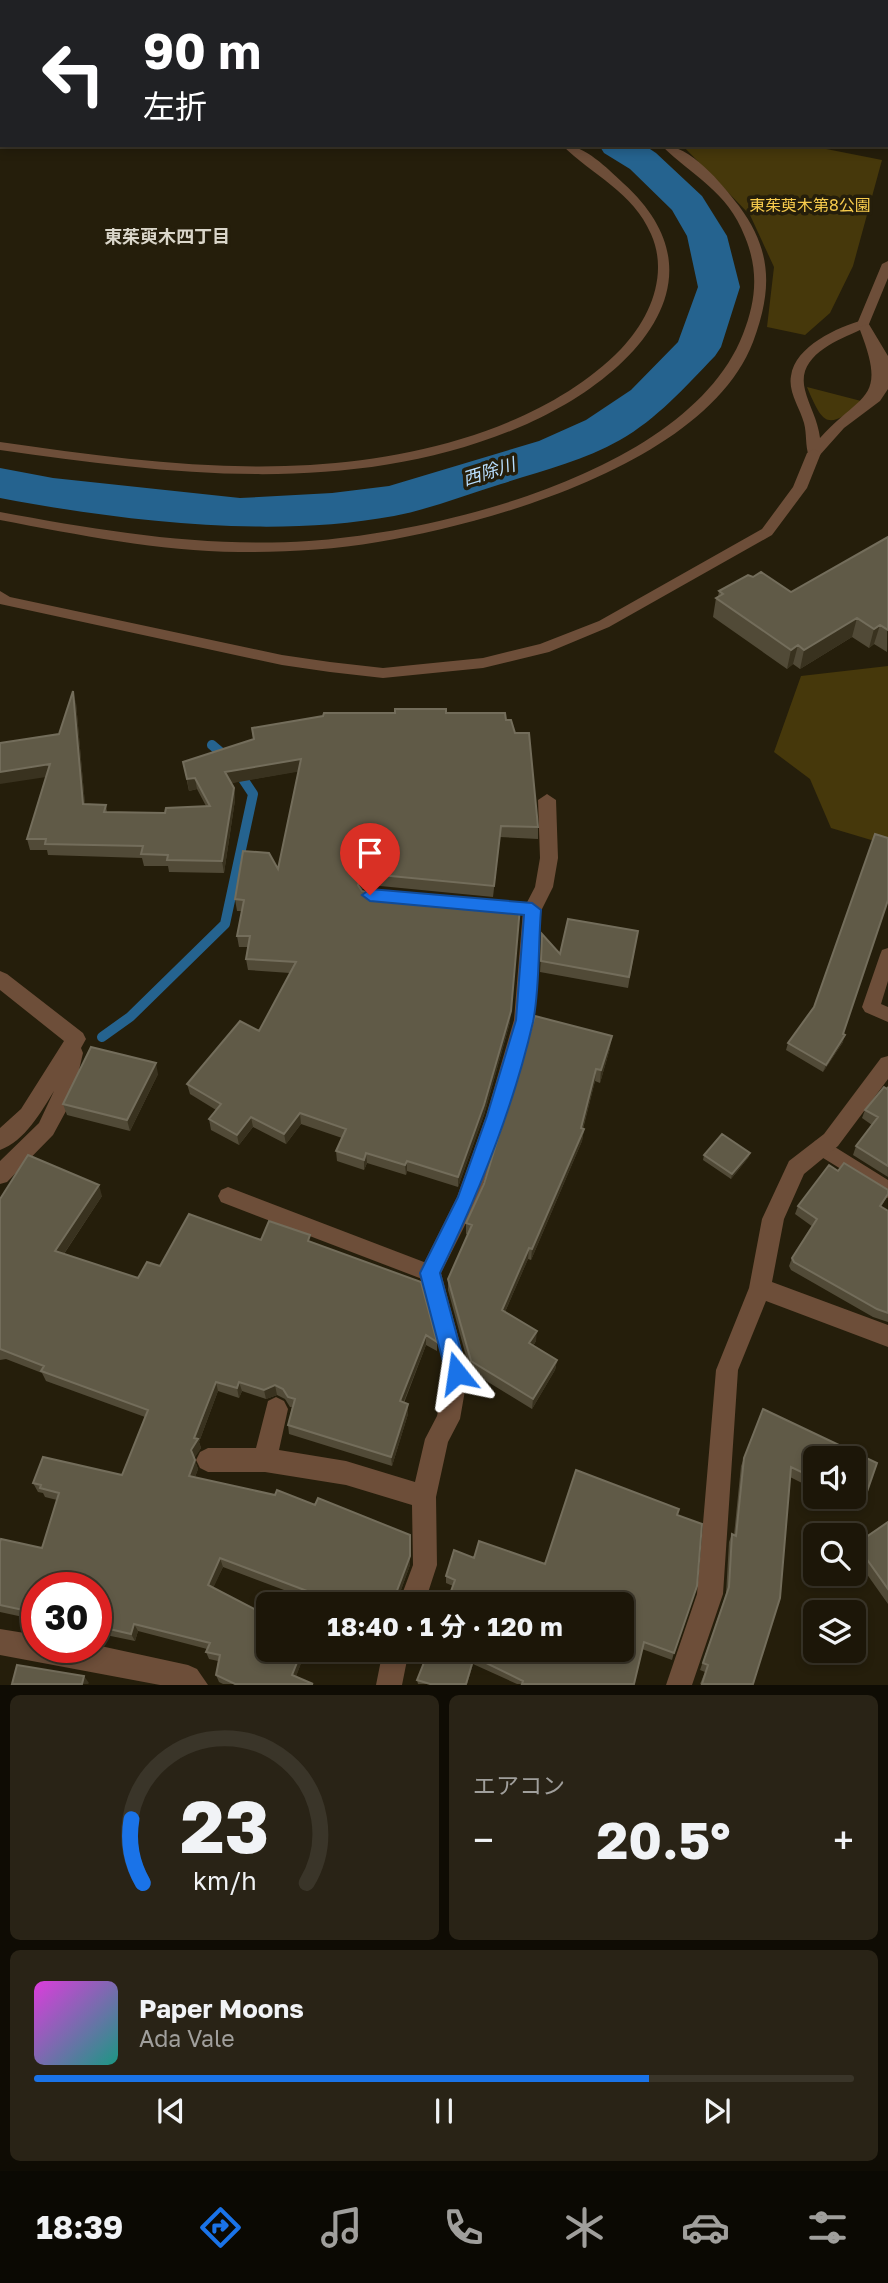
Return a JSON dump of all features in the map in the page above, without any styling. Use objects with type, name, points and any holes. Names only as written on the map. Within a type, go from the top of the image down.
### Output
[{"type":"street","points":[[0,446],[135,466],[266,474],[339,469],[405,459],[479,439],[542,414],[621,359],[646,330],[661,296],[664,279],[663,253],[652,225],[634,197],[571,147]]},
{"type":"street","points":[[0,516],[167,544],[215,547],[363,540],[466,519],[534,499],[577,482],[646,447],[704,402],[727,377],[753,333],[762,285],[754,244],[739,212],[697,166],[669,147]]},
{"type":"street","points":[[0,596],[5,601],[282,660],[383,673],[483,663],[544,648],[604,624],[767,532],[800,488],[814,453],[814,428],[797,386],[799,370],[805,358],[824,343],[863,324],[888,264]]},
{"type":"street","points":[[814,453],[848,418],[870,407],[882,395],[888,378],[886,365],[863,324]]},
{"type":"street","points":[[416,1592],[425,1565],[424,1497],[437,1439],[448,1419],[457,1373],[430,1273],[467,1199],[496,1116],[524,1020],[526,909],[542,900],[551,835],[547,800]]},
{"type":"street","points":[[0,979],[76,1039]]},
{"type":"street","points":[[0,1141],[28,1115],[76,1039]]},
{"type":"street","points":[[0,1175],[46,1129],[62,1100],[76,1039]]},
{"type":"street","points":[[678,1685],[710,1594],[727,1370],[760,1288],[773,1219],[796,1168],[831,1140],[888,1064]]},
{"type":"street","points":[[760,1288],[888,1336]]},
{"type":"street","points":[[265,1460],[276,1409]]},
{"type":"street","points":[[208,1460],[265,1460],[346,1473],[424,1497]]},
{"type":"street","points":[[0,1642],[124,1663],[188,1678],[195,1685]]},
{"type":"street","points":[[388,1685],[393,1662]]},
{"type":"lane","points":[[888,955],[871,1007],[888,1015]]},
{"type":"lane","points":[[822,1147],[888,1190]]},
{"type":"lane","points":[[228,1196],[430,1273]]},
{"type":"green space","name":"東茱萸木第8公園","points":[[684,147],[816,147],[882,160],[853,266],[830,313],[805,335],[767,327],[774,267],[750,215]]},
{"type":"green space","points":[[807,387],[865,402],[835,420],[829,420],[818,411]]},
{"type":"green space","points":[[888,666],[888,845],[831,828],[810,779],[774,752],[801,676]]},
{"type":"building","points":[[888,537],[888,630],[880,625],[874,629],[857,618],[804,650],[798,645],[791,650],[716,598],[723,594],[719,591],[748,575],[753,577],[761,572],[791,592]]},
{"type":"building","points":[[73,691],[83,804],[106,805],[104,812],[165,813],[166,808],[210,806],[195,778],[187,779],[183,762],[254,739],[252,728],[323,716],[324,713],[395,713],[395,709],[446,709],[446,713],[505,713],[506,720],[511,720],[515,733],[529,733],[538,827],[501,826],[494,886],[370,874],[361,877],[358,885],[362,891],[369,893],[520,907],[511,1011],[484,1105],[458,1177],[407,1161],[405,1165],[366,1153],[364,1160],[336,1151],[346,1129],[300,1113],[284,1134],[251,1117],[237,1135],[209,1119],[221,1104],[187,1084],[240,1021],[259,1031],[296,962],[246,959],[250,936],[237,936],[244,900],[235,899],[243,851],[269,853],[278,869],[301,759],[225,772],[234,788],[222,861],[167,860],[168,855],[141,854],[143,846],[45,844],[46,839],[27,839],[50,764],[0,772],[0,743],[59,734]]},
{"type":"building","points":[[875,834],[888,838],[888,900],[843,1034],[845,1035],[826,1065],[788,1043],[814,1007]]},
{"type":"building","points":[[568,919],[638,931],[629,977],[541,961],[542,934],[560,954]]},
{"type":"building","points":[[535,1016],[612,1036],[601,1070],[596,1069],[581,1128],[584,1129],[532,1249],[529,1248],[502,1310],[537,1331],[529,1343],[557,1360],[533,1399],[471,1361],[448,1279],[472,1225],[466,1223],[484,1184]]},
{"type":"building","points":[[91,1047],[156,1063],[127,1120],[63,1104]]},
{"type":"building","points":[[884,1087],[888,1087],[888,1166],[856,1146],[878,1117],[865,1110]]},
{"type":"building","points":[[722,1134],[750,1153],[732,1174],[704,1155]]},
{"type":"building","points":[[28,1155],[99,1185],[55,1251],[138,1278],[147,1262],[160,1266],[189,1214],[261,1240],[269,1221],[310,1235],[308,1241],[421,1282],[437,1342],[426,1335],[400,1401],[408,1404],[391,1457],[288,1425],[295,1399],[288,1397],[283,1389],[275,1385],[264,1390],[239,1382],[237,1388],[216,1382],[194,1438],[198,1439],[191,1450],[195,1460],[189,1476],[275,1495],[277,1490],[315,1505],[318,1498],[410,1535],[410,1556],[396,1592],[310,1592],[220,1558],[208,1585],[256,1610],[256,1662],[297,1662],[292,1675],[313,1684],[235,1684],[216,1675],[220,1655],[206,1652],[210,1643],[134,1624],[131,1634],[112,1630],[112,1572],[21,1572],[21,1610],[0,1605],[1,1539],[42,1548],[59,1493],[40,1488],[41,1485],[33,1483],[43,1457],[122,1475],[148,1410],[41,1371],[44,1366],[0,1349],[0,1199]]},
{"type":"building","points":[[844,1163],[888,1190],[880,1206],[888,1211],[888,1313],[794,1262],[792,1258],[817,1219],[798,1206],[829,1165],[838,1171]]},
{"type":"building","points":[[763,1409],[841,1446],[803,1446],[803,1473],[791,1467],[780,1598],[753,1684],[702,1684],[708,1665],[703,1663],[729,1587],[732,1534],[736,1536],[744,1458]]},
{"type":"building","points":[[866,1458],[877,1463],[866,1494]]},
{"type":"building","points":[[576,1470],[679,1509],[677,1515],[702,1524],[697,1586],[674,1653],[644,1642],[634,1684],[522,1684],[523,1681],[484,1662],[634,1662],[634,1592],[451,1592],[455,1580],[446,1576],[454,1550],[474,1558],[479,1541],[545,1564]]},
{"type":"building","points":[[888,1522],[888,1589],[866,1558],[866,1537]]},
{"type":"building","points":[[424,1662],[473,1662],[466,1684],[430,1684],[417,1680]]},
{"type":"building","points":[[17,1665],[84,1676],[82,1684],[12,1684]]},
{"type":"waterway","name":"西除川","points":[[0,483],[53,493],[240,513],[332,508],[394,501],[556,451],[603,430],[647,400],[699,347],[719,287],[707,236],[688,204],[643,161],[620,147]]},
{"type":"waterway","points":[[102,1037],[130,1017],[225,924],[253,794],[231,761],[212,745]]},
{"type":"district","name":"東茱萸木四丁目","points":[[167,237]]},
{"type":"route","points":[[370,895],[532,910],[524,1020],[496,1116],[467,1199],[430,1273],[457,1373]]}]
